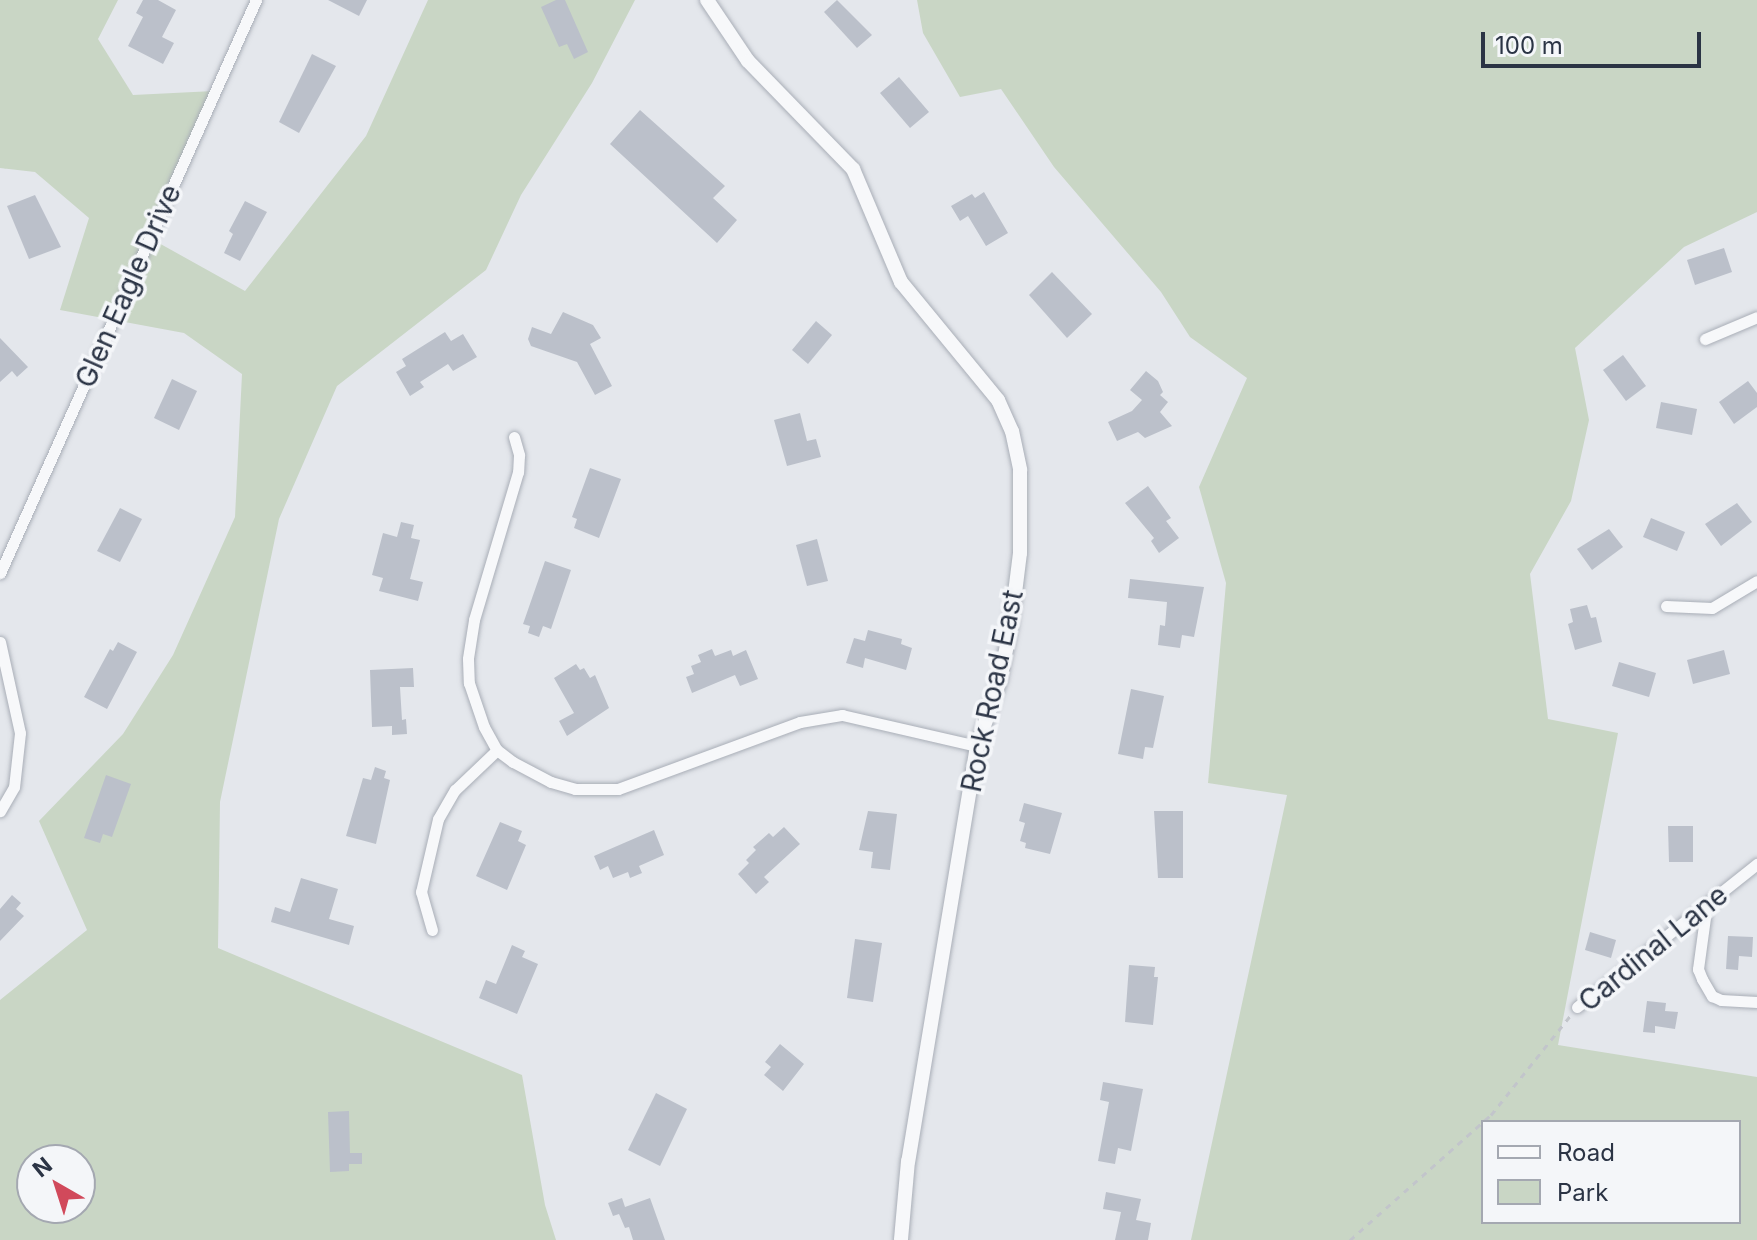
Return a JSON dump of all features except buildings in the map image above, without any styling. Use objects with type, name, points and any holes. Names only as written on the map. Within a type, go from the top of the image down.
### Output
[{"type":"street","name":"Glen Eagle Drive","points":[[0,573],[256,0]]},
{"type":"street","name":"Rock Road East","points":[[707,0],[748,61],[841,153],[853,169],[901,282],[998,400],[1012,431],[1020,470],[1020,553],[1000,680],[977,746],[908,1161],[901,1240]]},
{"type":"street","points":[[1705,339],[1757,317]]},
{"type":"street","points":[[514,437],[519,455],[518,472],[474,620],[468,659],[474,703],[497,750],[551,782],[598,791],[637,784],[823,716],[865,718],[977,746]]},
{"type":"street","points":[[1666,606],[1712,608],[1757,581]]},
{"type":"street","points":[[0,642],[20,733],[14,787],[0,811]]},
{"type":"street","points":[[432,930],[421,892],[438,819],[455,790],[497,750]]},
{"type":"street","name":"Cardinal Lane","points":[[1577,1007],[1757,864]]},
{"type":"street","points":[[1707,903],[1698,969],[1712,996],[1757,1002]]},
{"type":"path","name":"Cardinal Lane","points":[[1485,1120],[1577,1007]]},
{"type":"path","name":"Cardinal Lane","points":[[1350,1240],[1481,1124]]},
{"type":"green space","points":[[0,0],[118,0],[98,39],[133,95],[214,91],[148,237],[245,291],[366,136],[428,0],[635,0],[592,83],[521,195],[486,270],[337,386],[279,519],[220,802],[218,948],[522,1075],[545,1205],[556,1240],[0,1240],[0,1000],[87,930],[39,821],[123,734],[173,655],[235,517],[242,374],[184,333],[60,310],[89,218],[35,172],[0,168]]},
{"type":"green space","points":[[917,0],[1757,0],[1757,212],[1684,247],[1575,348],[1589,420],[1571,501],[1530,574],[1548,719],[1618,733],[1558,1045],[1757,1077],[1757,1240],[1191,1240],[1287,795],[1208,783],[1226,583],[1199,487],[1247,378],[1190,337],[1161,292],[1054,167],[1001,89],[960,97],[923,33]]}]
